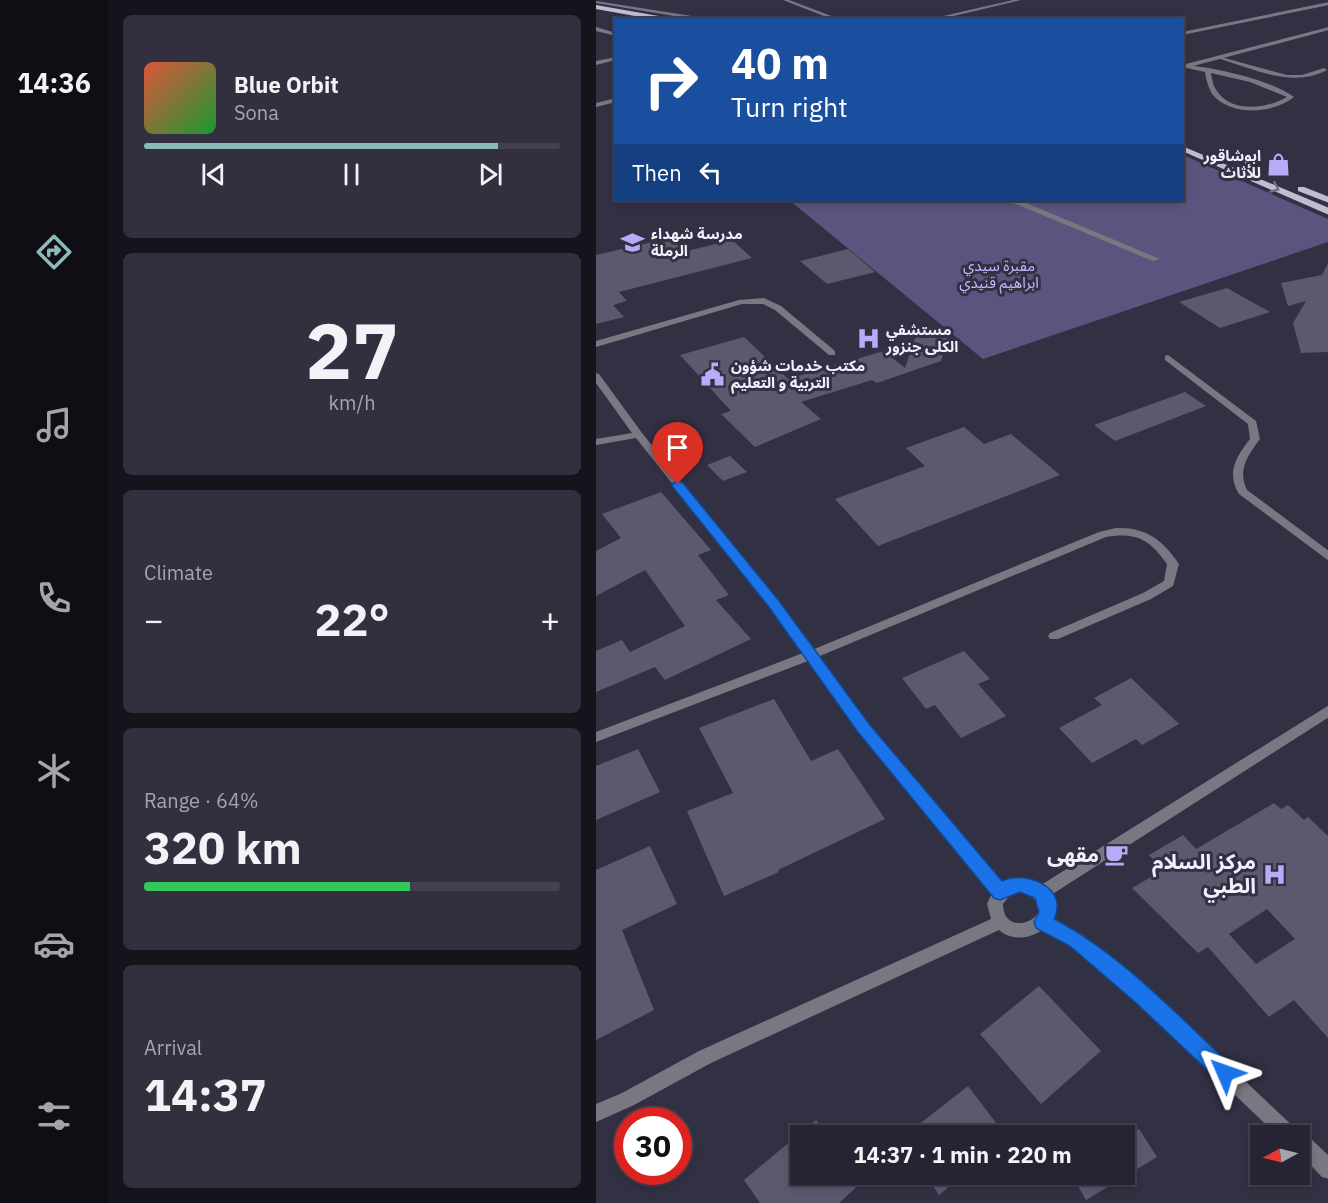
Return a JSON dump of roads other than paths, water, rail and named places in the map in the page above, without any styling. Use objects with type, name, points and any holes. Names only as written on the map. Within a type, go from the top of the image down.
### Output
[{"type":"main road","points":[[596,4],[660,18]]},
{"type":"main road","points":[[596,12],[632,18]]},
{"type":"main road","points":[[1184,142],[1286,182]]},
{"type":"main road","points":[[1184,149],[1328,213]]},
{"type":"main road","points":[[1297,187],[1328,200]]},
{"type":"street","points":[[785,0],[834,18]]},
{"type":"street","points":[[937,18],[1019,0]]},
{"type":"street","points":[[1184,34],[1328,3]]},
{"type":"street","points":[[596,4],[697,18]]},
{"type":"street","points":[[642,18],[650,16]]},
{"type":"street","points":[[596,28],[606,26]]},
{"type":"street","points":[[596,28],[614,34]]},
{"type":"street","points":[[1184,67],[1328,28]]},
{"type":"street","points":[[1219,57],[1287,78],[1302,77],[1324,70]]},
{"type":"street","points":[[596,63],[614,58]]},
{"type":"street","points":[[1184,67],[1207,70],[1259,83],[1291,97],[1283,103],[1259,109],[1247,109],[1234,105],[1215,93],[1207,70]]},
{"type":"street","points":[[596,105],[614,100]]},
{"type":"street","points":[[596,111],[614,106]]},
{"type":"street","points":[[1016,201],[1156,259]]},
{"type":"street","points":[[596,344],[742,302],[764,301],[778,308],[832,353]]},
{"type":"street","points":[[1168,358],[1253,423],[1255,439],[1245,452],[1236,473],[1237,483],[1243,492],[1328,557]]},
{"type":"street","points":[[596,376],[638,435],[774,604],[864,728],[1000,892]]},
{"type":"street","points":[[596,442],[638,435]]},
{"type":"street","points":[[596,737],[811,655],[1103,534],[1119,530],[1142,532],[1161,546],[1173,564],[1169,583],[1147,596],[1054,636]]},
{"type":"street","points":[[1042,893],[1328,710]]},
{"type":"street","points":[[1020,884],[1032,886],[1042,893],[1047,902],[1048,913],[1043,922],[1034,929],[1022,931],[1010,928],[1001,922],[996,912],[995,902],[1000,892],[1009,886],[1020,884]]},
{"type":"street","points":[[596,1113],[628,1099],[705,1057],[1001,922]]},
{"type":"street","points":[[1043,922],[1077,940],[1141,994],[1280,1125]]},
{"type":"street","points":[[1310,1152],[1328,1170]]},
{"type":"place","name":"ابوشاقور للأثاث","points":[[1279,165]]},
{"type":"place","name":"مدرسة شهداء الرملة","points":[[633,243]]},
{"type":"place","name":"مستشفي الكلى جنزور","points":[[868,339]]},
{"type":"place","name":"مكتب خدمات شؤون التربية و التعليم","points":[[713,375]]},
{"type":"place","name":"مقهى","points":[[1117,855]]},
{"type":"place","name":"مركز السلام الطبي","points":[[1274,874]]},
{"type":"park label","name":"مقبرة سيدي ابراهيم قنيدي","points":[[999,274]]}]
